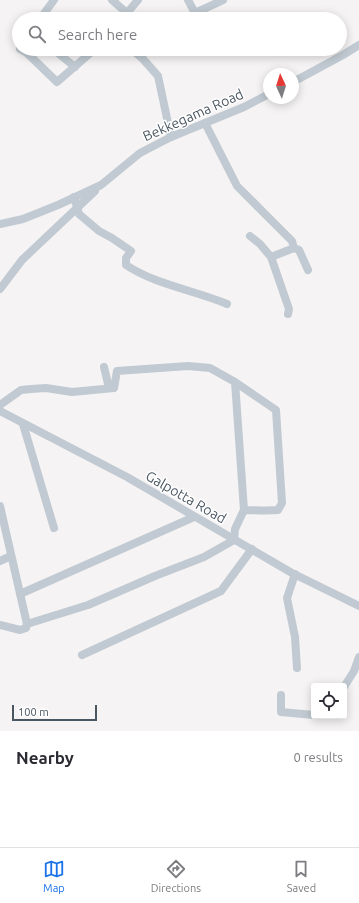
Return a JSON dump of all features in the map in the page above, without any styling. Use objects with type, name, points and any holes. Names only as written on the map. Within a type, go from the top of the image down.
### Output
[{"type":"street","points":[[45,12],[54,0]]},
{"type":"street","points":[[112,0],[122,12]]},
{"type":"street","points":[[128,12],[138,0]]},
{"type":"street","points":[[188,0],[194,12]]},
{"type":"street","points":[[197,12],[223,0]]},
{"type":"street","points":[[347,52],[359,45]]},
{"type":"street","points":[[29,56],[57,82],[88,56]]},
{"type":"street","points":[[61,56],[75,68]]},
{"type":"street","points":[[139,56],[158,76],[171,137]]},
{"type":"street","points":[[299,79],[341,56]]},
{"type":"street","name":"Bekkegama Road","points":[[0,224],[23,219],[101,185],[140,154],[171,137],[244,108],[263,97]]},
{"type":"street","points":[[205,123],[237,186],[292,241],[294,248],[298,250],[308,270]]},
{"type":"street","points":[[0,289],[22,260],[101,185]]},
{"type":"street","points":[[74,197],[79,214],[99,231],[130,251],[126,258],[126,265],[141,273],[227,304]]},
{"type":"street","points":[[250,236],[260,244],[271,257],[289,310],[288,314]]},
{"type":"street","points":[[271,257],[294,248]]},
{"type":"street","points":[[0,405],[21,390],[46,388],[72,392],[114,388],[117,371],[188,366],[210,368],[235,382],[276,410],[282,503],[278,510],[244,510]]},
{"type":"street","points":[[104,368],[109,388]]},
{"type":"street","points":[[0,625],[20,630],[26,628],[27,624],[88,605],[204,557],[234,540],[235,529],[244,510],[235,382]]},
{"type":"street","name":"Galpotta Road","points":[[0,411],[127,477],[234,540],[359,606]]},
{"type":"street","points":[[23,424],[54,528]]},
{"type":"street","points":[[0,506],[27,624]]},
{"type":"street","points":[[20,594],[194,517]]},
{"type":"street","points":[[82,655],[221,591],[252,549]]},
{"type":"street","points":[[0,560],[12,556]]},
{"type":"street","points":[[296,574],[287,598],[295,637],[297,668]]},
{"type":"street","points":[[346,683],[354,671],[359,657]]},
{"type":"street","points":[[281,695],[281,712],[311,715]]}]
